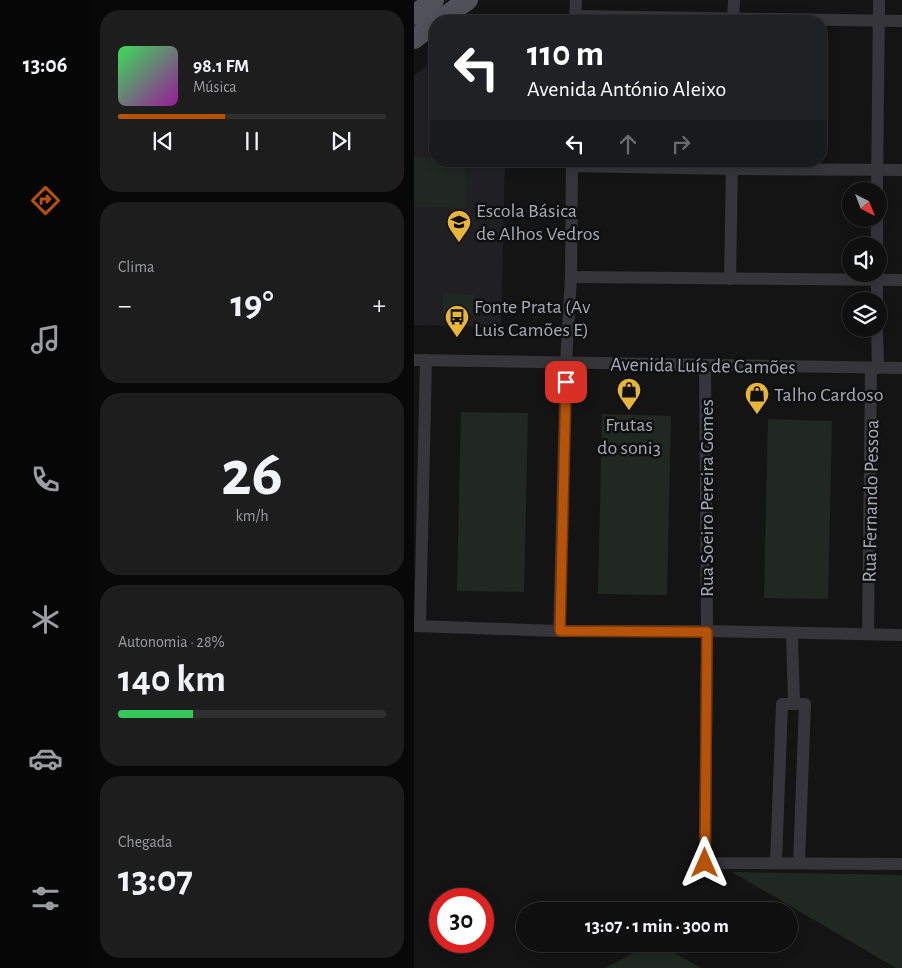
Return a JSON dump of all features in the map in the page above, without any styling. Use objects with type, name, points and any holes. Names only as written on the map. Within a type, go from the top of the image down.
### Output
[{"type":"main road","points":[[414,15],[434,0]]},
{"type":"main road","points":[[447,15],[468,0]]},
{"type":"main road","points":[[414,38],[429,28]]},
{"type":"street","points":[[575,15],[576,0]]},
{"type":"street","points":[[733,15],[734,0]]},
{"type":"street","points":[[877,182],[879,0]]},
{"type":"street","points":[[827,20],[902,21]]},
{"type":"street","points":[[560,631],[566,363],[571,277],[572,167]]},
{"type":"street","points":[[730,279],[732,167]]},
{"type":"street","points":[[804,167],[902,170]]},
{"type":"street","points":[[571,277],[730,279],[842,277]]},
{"type":"street","points":[[887,278],[902,280]]},
{"type":"street","name":"Rua Fernando Pessoa","points":[[868,634],[874,368],[876,337]]},
{"type":"street","points":[[420,360],[417,626],[560,631],[902,635]]},
{"type":"street","name":"Avenida Luís de Camões","points":[[420,360],[902,368]]},
{"type":"street","name":"Rua Soeiro Pereira Gomes","points":[[705,365],[707,632],[705,863],[776,863]]},
{"type":"street","points":[[792,633],[794,704]]},
{"type":"street","points":[[800,863],[805,704],[782,704],[776,863],[902,864]]},
{"type":"shaded area","name":"Escola Básica de Alhos Vedros","points":[[429,64],[429,167],[505,167],[501,327],[414,325],[414,75]]},
{"type":"shaded area","points":[[414,157],[429,158],[429,167],[466,167],[465,208],[414,207]]},
{"type":"shaded area","points":[[443,294],[475,295],[475,315],[443,315]]},
{"type":"shaded area","points":[[461,412],[528,413],[524,592],[457,591]]},
{"type":"shaded area","points":[[602,414],[671,416],[667,595],[598,594]]},
{"type":"shaded area","points":[[768,419],[832,421],[828,599],[764,598]]},
{"type":"shaded area","points":[[732,872],[902,875],[902,968],[896,968],[798,911],[798,902],[783,902]]},
{"type":"shaded area","points":[[635,952],[672,952],[701,968],[605,968]]},
{"type":"place","name":"Escola Básica de Alhos Vedros","points":[[459,243]]},
{"type":"place","name":"Fonte Prata (Av Luis Camões E)","points":[[457,338]]},
{"type":"place","name":"Frutas do soni3","points":[[629,411]]},
{"type":"place","name":"Talho Cardoso","points":[[757,415]]},
{"type":"route","points":[[566,382],[560,631],[707,632],[705,863]]}]
